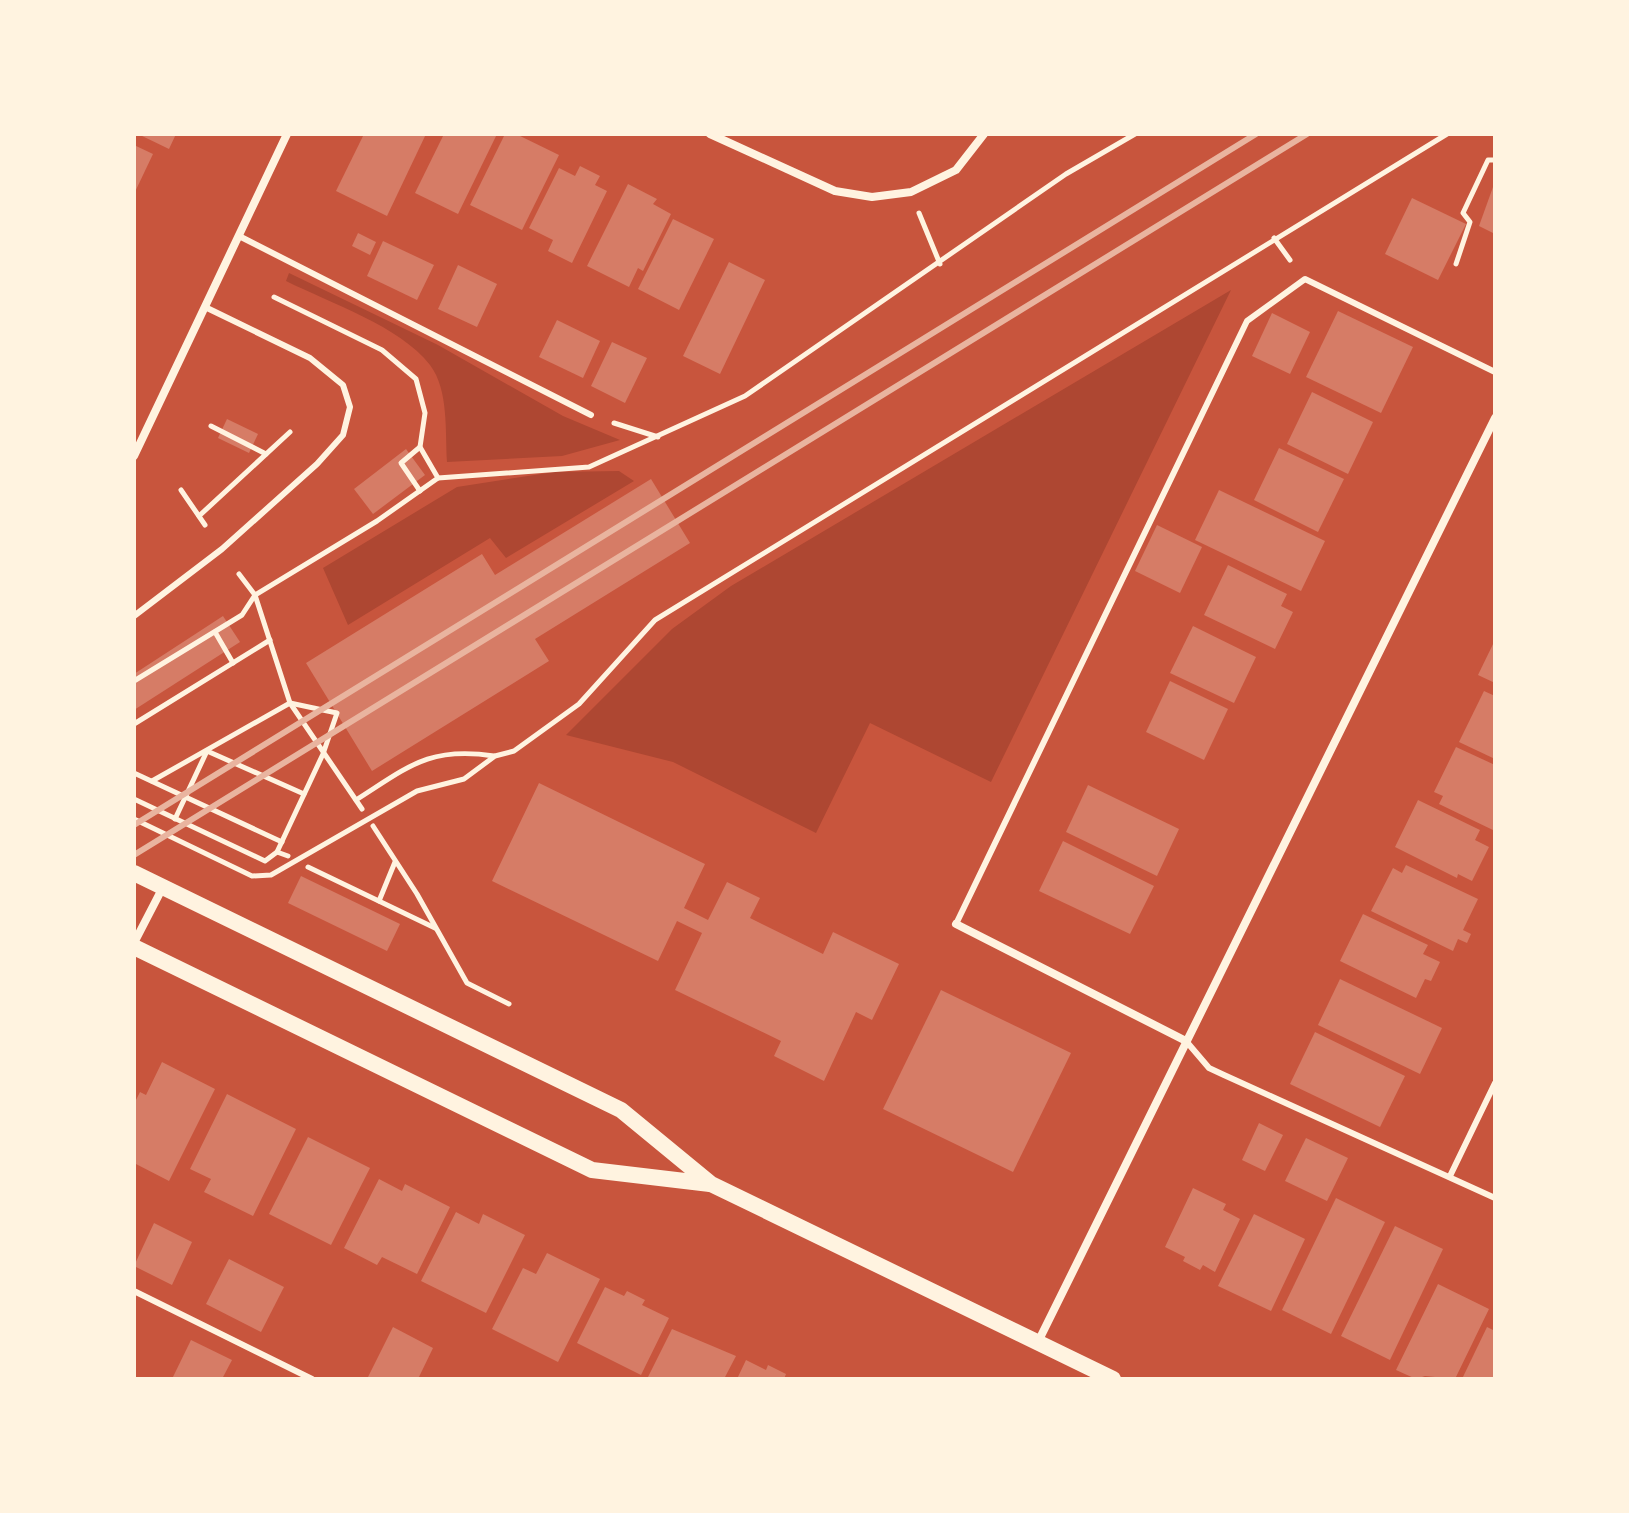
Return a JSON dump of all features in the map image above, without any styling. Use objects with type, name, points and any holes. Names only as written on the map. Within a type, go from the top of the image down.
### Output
[{"type":"main road","points":[[134,873],[621,1110],[711,1184],[1113,1379]]},
{"type":"main road","points":[[134,945],[592,1170],[711,1184]]},
{"type":"street","points":[[134,456],[287,134]]},
{"type":"street","points":[[710,134],[835,191],[872,197],[911,192],[956,170],[984,134]]},
{"type":"street","points":[[1038,1342],[1495,418]]},
{"type":"street","points":[[134,945],[163,887]]},
{"type":"street","points":[[956,924],[1186,1041]]},
{"type":"lane","points":[[239,236],[591,415]]},
{"type":"lane","points":[[956,924],[1247,321],[1305,279],[1495,372]]},
{"type":"lane","points":[[134,616],[222,549],[317,464],[343,435],[350,407],[343,385],[310,358],[205,307]]},
{"type":"lane","points":[[1186,1041],[1216,1071],[1495,1198]]},
{"type":"lane","points":[[1450,1176],[1495,1083]]},
{"type":"lane","points":[[134,1291],[312,1379]]},
{"type":"path","points":[[438,478],[589,467],[745,396],[1066,174],[1135,134]]},
{"type":"path","points":[[134,819],[252,876],[271,875],[417,791],[464,779],[495,756],[514,751],[579,704],[655,620],[1447,134]]},
{"type":"path","points":[[1456,264],[1470,222],[1463,213],[1488,160],[1495,160]]},
{"type":"path","points":[[911,192],[940,264]]},
{"type":"path","points":[[591,415],[659,437]]},
{"type":"path","points":[[211,426],[266,454]]},
{"type":"path","points":[[199,516],[290,432]]},
{"type":"path","points":[[420,447],[401,463],[420,491]]},
{"type":"path","points":[[181,490],[205,525]]},
{"type":"path","points":[[239,574],[255,595],[290,703],[362,809]]},
{"type":"path","points":[[134,681],[242,615],[255,595]]},
{"type":"path","points":[[215,632],[233,663]]},
{"type":"path","points":[[134,724],[270,640]]},
{"type":"path","points":[[134,799],[265,861],[277,852],[282,842],[323,754],[337,713],[290,703],[152,781]]},
{"type":"path","points":[[207,751],[304,794]]},
{"type":"path","points":[[175,819],[207,751]]},
{"type":"path","points":[[356,800],[425,758],[464,751],[495,756]]},
{"type":"path","points":[[134,773],[282,842]]},
{"type":"path","points":[[373,826],[467,983],[509,1004]]},
{"type":"path","points":[[277,852],[288,856]]},
{"type":"path","points":[[379,901],[396,861]]},
{"type":"path","points":[[308,867],[436,928]]},
{"type":"shaded area","points":[[289,273],[438,345],[563,416],[620,440],[562,456],[447,462],[443,399],[430,365],[417,351],[383,327],[286,281]]},
{"type":"shaded area","points":[[1231,290],[991,782],[870,723],[816,833],[673,762],[566,735],[672,629],[731,586]]},
{"type":"shaded area","points":[[619,471],[634,481],[506,558],[490,538],[348,625],[323,568],[457,487],[554,472]]},
{"type":"building","points":[[138,134],[176,134],[169,149]]},
{"type":"building","points":[[364,134],[426,134],[387,216],[336,191]]},
{"type":"building","points":[[444,134],[497,134],[458,214],[415,193]]},
{"type":"building","points":[[505,134],[516,134],[559,155],[522,230],[470,205]]},
{"type":"building","points":[[134,145],[153,154],[134,194]]},
{"type":"building","points":[[580,166],[600,176],[595,185],[607,191],[572,263],[548,251],[553,240],[529,228],[559,168],[575,176]]},
{"type":"building","points":[[628,184],[657,199],[653,204],[671,214],[643,271],[638,268],[629,287],[587,266]]},
{"type":"building","points":[[1495,188],[1495,234],[1479,226]]},
{"type":"building","points":[[1412,198],[1466,224],[1438,280],[1385,254]]},
{"type":"building","points":[[673,219],[714,239],[679,310],[638,289]]},
{"type":"building","points":[[358,233],[376,242],[370,255],[352,246]]},
{"type":"building","points":[[383,241],[434,265],[417,300],[367,276]]},
{"type":"building","points":[[729,262],[765,280],[720,374],[683,356]]},
{"type":"building","points":[[458,265],[497,284],[477,327],[438,309]]},
{"type":"building","points":[[1338,311],[1413,347],[1381,413],[1306,377]]},
{"type":"building","points":[[1272,313],[1310,332],[1290,374],[1252,356]]},
{"type":"building","points":[[557,320],[600,341],[583,378],[539,357]]},
{"type":"building","points":[[612,342],[647,358],[625,403],[591,386]]},
{"type":"building","points":[[1312,392],[1373,422],[1348,474],[1287,444]]},
{"type":"building","points":[[227,419],[258,434],[249,453],[218,438]]},
{"type":"building","points":[[1279,448],[1344,479],[1318,532],[1254,500]]},
{"type":"building","points":[[406,449],[425,475],[373,514],[354,489]]},
{"type":"building","points":[[651,479],[690,543],[535,639],[549,661],[372,771],[306,663],[482,554],[495,575]]},
{"type":"building","points":[[1219,490],[1325,541],[1301,591],[1195,540]]},
{"type":"building","points":[[1157,525],[1202,547],[1180,593],[1135,571]]},
{"type":"building","points":[[1228,565],[1287,594],[1281,606],[1293,612],[1275,649],[1204,615]]},
{"type":"building","points":[[223,616],[240,642],[134,710],[134,674]]},
{"type":"building","points":[[1193,626],[1256,657],[1234,703],[1170,673]]},
{"type":"building","points":[[1495,640],[1495,683],[1478,675]]},
{"type":"building","points":[[1170,681],[1228,709],[1204,760],[1146,732]]},
{"type":"building","points":[[1484,691],[1495,696],[1495,759],[1459,742]]},
{"type":"building","points":[[1456,747],[1495,765],[1495,831],[1439,804],[1443,796],[1434,792]]},
{"type":"building","points":[[539,783],[705,864],[684,908],[708,920],[727,882],[760,898],[750,918],[823,954],[833,932],[899,964],[872,1020],[856,1012],[824,1081],[774,1056],[781,1041],[675,990],[702,933],[677,921],[658,961],[492,881]]},
{"type":"building","points":[[1088,785],[1179,829],[1157,876],[1066,832]]},
{"type":"building","points":[[1418,800],[1480,830],[1475,840],[1489,847],[1472,881],[1458,874],[1457,878],[1395,847]]},
{"type":"building","points":[[1063,841],[1154,886],[1130,934],[1039,891]]},
{"type":"building","points":[[1406,865],[1478,899],[1463,930],[1471,934],[1467,943],[1458,939],[1453,951],[1371,911],[1393,868],[1402,873]]},
{"type":"building","points":[[301,876],[400,924],[387,951],[288,903]]},
{"type":"building","points":[[1363,914],[1428,945],[1423,954],[1440,962],[1431,981],[1425,979],[1416,998],[1340,961]]},
{"type":"building","points":[[1340,979],[1442,1028],[1420,1074],[1318,1025]]},
{"type":"building","points":[[941,990],[1071,1053],[1013,1172],[883,1109]]},
{"type":"building","points":[[1315,1032],[1405,1076],[1380,1127],[1290,1084]]},
{"type":"building","points":[[162,1062],[215,1089],[169,1181],[134,1163],[134,1104],[140,1092],[146,1095]]},
{"type":"building","points":[[227,1094],[296,1129],[253,1216],[204,1192],[211,1179],[190,1169]]},
{"type":"building","points":[[1259,1123],[1283,1135],[1265,1171],[1242,1160]]},
{"type":"building","points":[[308,1137],[370,1168],[331,1245],[269,1214]]},
{"type":"building","points":[[1306,1138],[1348,1158],[1327,1201],[1285,1181]]},
{"type":"building","points":[[379,1179],[402,1191],[405,1184],[450,1207],[417,1274],[382,1257],[377,1265],[344,1248]]},
{"type":"building","points":[[1193,1188],[1226,1204],[1223,1210],[1240,1219],[1215,1272],[1203,1265],[1200,1270],[1183,1261],[1185,1257],[1165,1247]]},
{"type":"building","points":[[1336,1198],[1385,1222],[1331,1334],[1282,1310]]},
{"type":"building","points":[[456,1212],[479,1224],[483,1214],[525,1235],[486,1313],[421,1281]]},
{"type":"building","points":[[1254,1214],[1305,1239],[1271,1311],[1218,1286]]},
{"type":"building","points":[[154,1223],[192,1242],[172,1285],[134,1266]]},
{"type":"building","points":[[1395,1226],[1443,1249],[1390,1360],[1341,1336]]},
{"type":"building","points":[[547,1253],[600,1279],[558,1362],[492,1329],[523,1268],[536,1274]]},
{"type":"building","points":[[229,1259],[284,1287],[261,1332],[206,1304]]},
{"type":"building","points":[[1438,1284],[1489,1309],[1455,1379],[1425,1376],[1416,1379],[1396,1370]]},
{"type":"building","points":[[605,1287],[624,1296],[627,1291],[645,1300],[642,1305],[669,1318],[641,1375],[577,1343]]},
{"type":"building","points":[[393,1327],[433,1348],[418,1379],[367,1379]]},
{"type":"building","points":[[1487,1327],[1495,1331],[1495,1379],[1462,1379]]},
{"type":"building","points":[[672,1329],[736,1356],[724,1379],[647,1379]]},
{"type":"building","points":[[191,1340],[232,1360],[222,1379],[172,1379]]},
{"type":"building","points":[[746,1360],[766,1370],[768,1365],[786,1374],[784,1379],[737,1379]]},
{"type":"railway","points":[[134,825],[1256,134]]},
{"type":"railway","points":[[134,855],[1307,134]]}]
